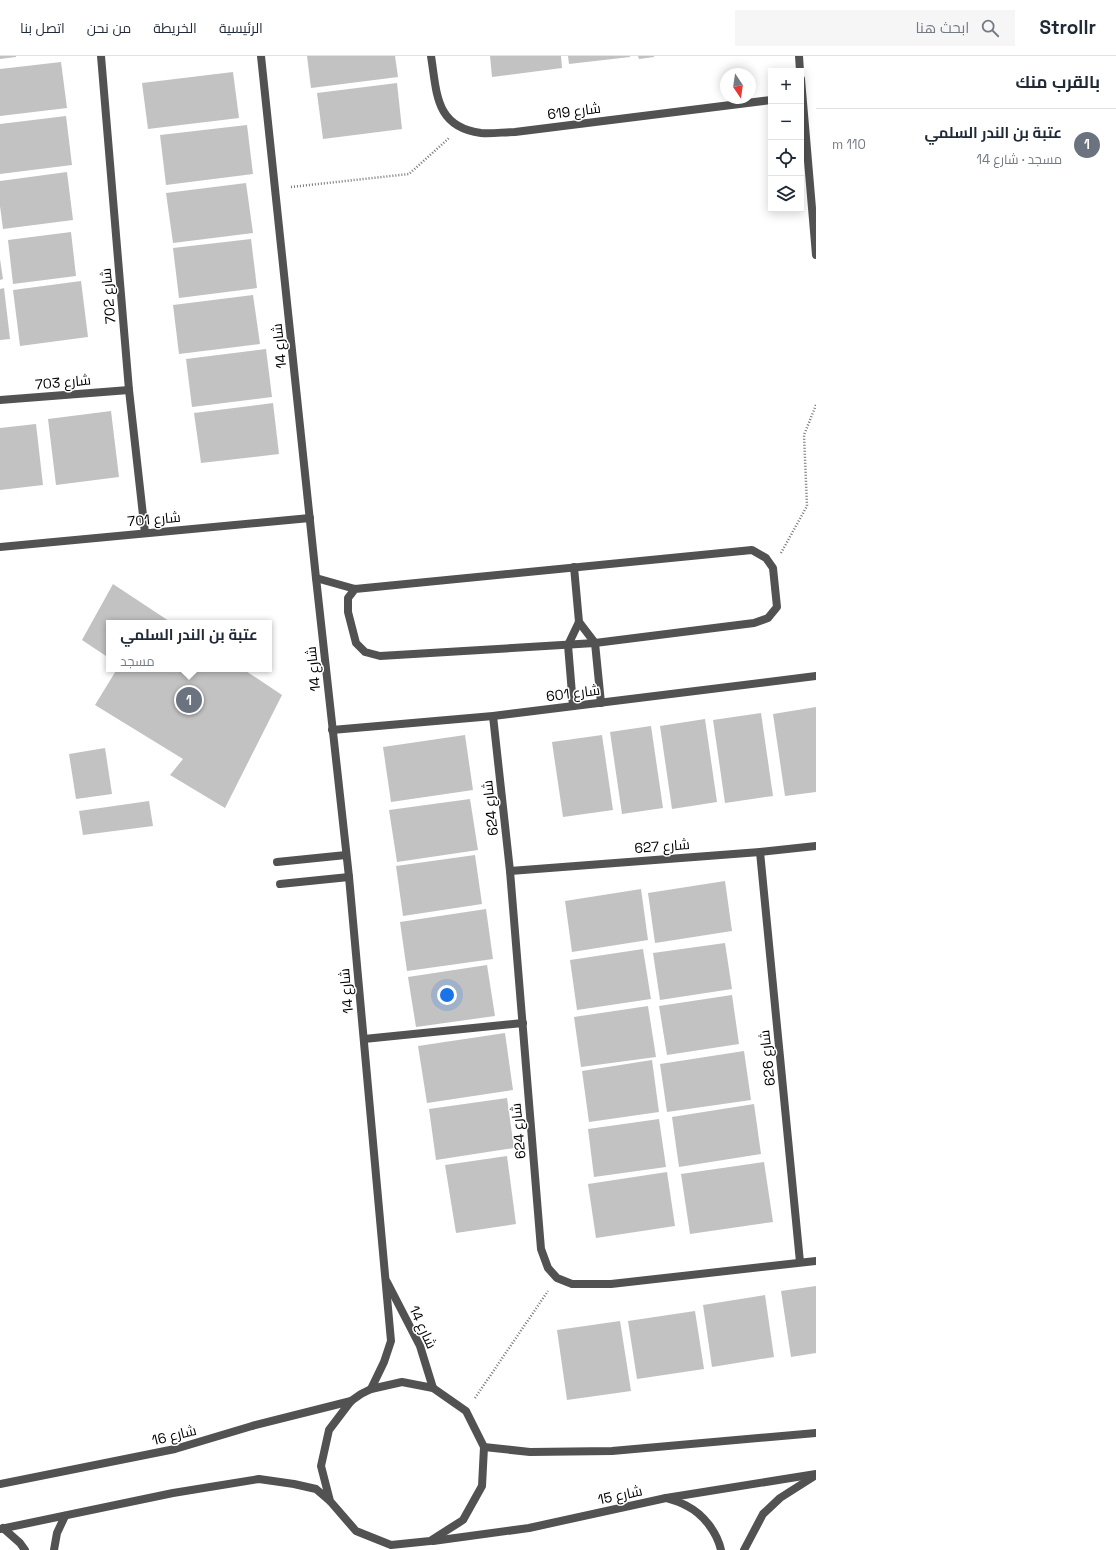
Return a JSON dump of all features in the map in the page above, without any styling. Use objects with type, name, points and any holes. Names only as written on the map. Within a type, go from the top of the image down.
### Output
[{"type":"street","name":"شارع 702","points":[[101,56],[129,390],[145,533]]},
{"type":"street","name":"شارع 14","points":[[261,56],[332,730],[349,877],[386,1279],[391,1341],[384,1362],[371,1389]]},
{"type":"street","name":"شارع 619","points":[[431,56],[438,99],[446,117],[462,127],[481,133],[515,132],[768,100]]},
{"type":"street","points":[[799,56],[800,68]]},
{"type":"street","points":[[803,104],[816,255]]},
{"type":"street","name":"شارع 703","points":[[0,400],[129,390]]},
{"type":"street","name":"شارع 701","points":[[0,547],[310,518]]},
{"type":"street","points":[[316,578],[355,589],[752,550],[766,558],[773,568],[777,608],[768,618],[754,623],[595,643],[380,656],[365,652],[356,643],[348,612],[348,598],[355,589]]},
{"type":"street","points":[[573,706],[568,645],[579,622],[574,567]]},
{"type":"street","points":[[579,622],[595,643],[601,703]]},
{"type":"street","name":"شارع 601","points":[[332,730],[493,716],[816,676]]},
{"type":"street","name":"شارع 624","points":[[493,716],[510,871],[541,1250],[548,1268],[557,1278]]},
{"type":"street","name":"شارع 627","points":[[510,871],[760,852],[816,846]]},
{"type":"street","name":"شارع 626","points":[[760,852],[800,1262]]},
{"type":"street","points":[[278,862],[346,855]]},
{"type":"street","points":[[280,884],[349,877]]},
{"type":"street","points":[[364,1039],[523,1023]]},
{"type":"street","points":[[557,1278],[572,1284],[611,1284],[816,1261]]},
{"type":"street","name":"شارع 14","points":[[386,1279],[420,1346],[433,1388]]},
{"type":"street","points":[[330,1501],[321,1466],[329,1430],[351,1400],[371,1389],[402,1382],[433,1388],[466,1411],[484,1447],[482,1486],[463,1520],[430,1541]]},
{"type":"street","name":"شارع 16","points":[[0,1484],[175,1449],[252,1426],[351,1400]]},
{"type":"street","points":[[484,1447],[530,1452],[612,1451],[816,1433]]},
{"type":"street","points":[[744,1550],[763,1514],[780,1498],[816,1475]]},
{"type":"street","name":"شارع 15","points":[[330,1501],[356,1531],[391,1545],[529,1528],[666,1498],[816,1475]]},
{"type":"street","points":[[2,1529],[173,1493],[260,1479],[316,1489],[330,1501]]},
{"type":"street","points":[[666,1498],[688,1506],[707,1522],[719,1542],[720,1550]]},
{"type":"street","points":[[54,1550],[57,1533],[65,1516]]},
{"type":"street","points":[[2,1529],[20,1543],[25,1550]]},
{"type":"path","points":[[275,189],[409,174],[462,127]]},
{"type":"path","points":[[773,568],[807,506],[804,435],[816,405]]},
{"type":"path","points":[[466,1411],[557,1278]]},
{"type":"building","points":[[0,56],[16,56],[16,57],[0,59]]},
{"type":"building","points":[[307,56],[395,56],[398,77],[311,88]]},
{"type":"building","points":[[490,56],[561,56],[562,68],[492,77]]},
{"type":"building","points":[[568,56],[630,56],[630,57],[569,64]]},
{"type":"building","points":[[638,56],[654,56],[654,57],[639,59]]},
{"type":"building","points":[[61,62],[67,108],[0,116],[0,69]]},
{"type":"building","points":[[233,72],[239,118],[148,129],[142,83]]},
{"type":"building","points":[[397,83],[402,129],[323,139],[317,93]]},
{"type":"building","points":[[66,116],[72,165],[0,174],[0,124]]},
{"type":"building","points":[[247,125],[253,174],[166,185],[160,135]]},
{"type":"building","points":[[67,172],[73,220],[3,229],[0,206],[0,181]]},
{"type":"building","points":[[246,183],[253,233],[173,243],[166,193]]},
{"type":"building","points":[[71,232],[76,276],[13,284],[8,240]]},
{"type":"building","points":[[251,239],[257,288],[179,298],[173,248]]},
{"type":"building","points":[[0,259],[3,279],[0,280]]},
{"type":"building","points":[[81,281],[88,337],[20,346],[13,290]]},
{"type":"building","points":[[4,288],[10,339],[0,340],[0,289]]},
{"type":"building","points":[[253,295],[260,344],[179,354],[173,305]]},
{"type":"building","points":[[266,349],[272,397],[192,407],[186,359]]},
{"type":"building","points":[[273,403],[279,454],[201,463],[194,413]]},
{"type":"building","points":[[111,411],[119,477],[56,485],[48,419]]},
{"type":"building","points":[[36,424],[43,485],[0,490],[0,428]]},
{"type":"building","points":[[113,584],[167,620],[106,620],[106,656],[82,640]]},
{"type":"building","points":[[115,672],[248,672],[282,695],[225,808],[170,775],[183,759],[95,705]]},
{"type":"building","points":[[816,707],[816,792],[785,796],[773,714]]},
{"type":"building","points":[[761,713],[773,796],[725,803],[713,720]]},
{"type":"building","points":[[705,719],[717,802],[672,809],[660,726]]},
{"type":"building","points":[[651,726],[663,808],[622,814],[610,732]]},
{"type":"building","points":[[465,735],[473,790],[391,802],[383,747]]},
{"type":"building","points":[[602,735],[613,810],[563,817],[552,742]]},
{"type":"building","points":[[105,748],[112,794],[76,799],[69,754]]},
{"type":"building","points":[[470,799],[478,850],[397,862],[389,810]]},
{"type":"building","points":[[149,801],[153,826],[83,835],[79,811]]},
{"type":"building","points":[[475,855],[482,904],[403,916],[396,866]]},
{"type":"building","points":[[725,881],[732,931],[655,943],[648,893]]},
{"type":"building","points":[[641,889],[648,940],[572,952],[565,901]]},
{"type":"building","points":[[486,909],[493,959],[407,971],[400,922]]},
{"type":"building","points":[[725,943],[732,989],[660,1000],[653,953]]},
{"type":"building","points":[[643,949],[651,999],[577,1010],[570,960]]},
{"type":"building","points":[[487,965],[495,1016],[416,1027],[408,977]]},
{"type":"building","points":[[732,995],[739,1044],[667,1055],[659,1006]]},
{"type":"building","points":[[648,1006],[656,1057],[581,1067],[574,1017]]},
{"type":"building","points":[[505,1033],[513,1090],[427,1103],[418,1046]]},
{"type":"building","points":[[744,1051],[751,1100],[667,1112],[660,1064]]},
{"type":"building","points":[[652,1060],[659,1112],[589,1122],[582,1071]]},
{"type":"building","points":[[507,1098],[514,1148],[436,1160],[429,1109]]},
{"type":"building","points":[[754,1104],[761,1154],[679,1167],[672,1117]]},
{"type":"building","points":[[659,1119],[666,1167],[594,1177],[588,1129]]},
{"type":"building","points":[[507,1156],[516,1224],[456,1233],[445,1165]]},
{"type":"building","points":[[764,1162],[773,1222],[690,1234],[681,1174]]},
{"type":"building","points":[[667,1172],[675,1226],[596,1238],[588,1184]]},
{"type":"building","points":[[816,1286],[816,1353],[791,1357],[781,1291]]},
{"type":"building","points":[[765,1295],[774,1357],[712,1367],[703,1305]]},
{"type":"building","points":[[695,1311],[704,1369],[637,1379],[628,1321]]},
{"type":"building","points":[[620,1321],[631,1391],[567,1400],[557,1330]]},
{"type":"place","name":"عتبة بن الندر السلمي","points":[[189,700]]}]
